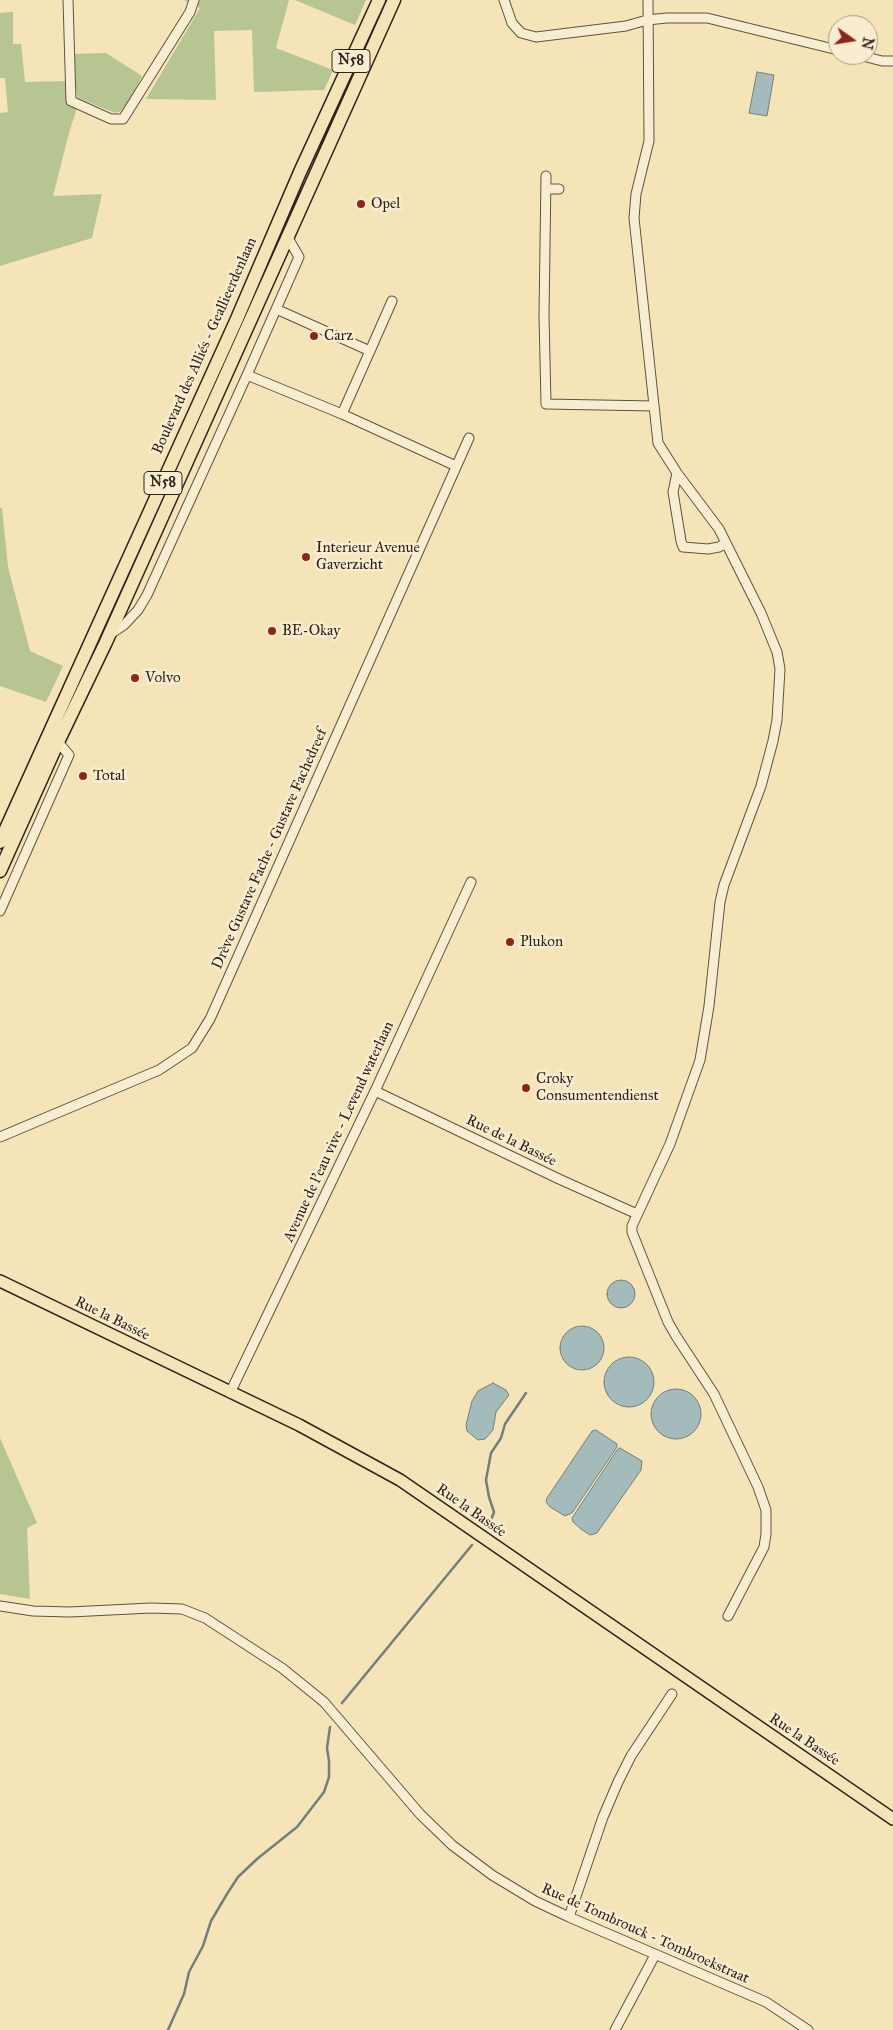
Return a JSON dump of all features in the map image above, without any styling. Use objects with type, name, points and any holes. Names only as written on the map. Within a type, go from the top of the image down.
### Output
[{"type":"highway","name":"Boulevard des Alliés - Geallieerdenlaan","points":[[0,842],[148,517],[236,321],[281,215],[379,0]]},
{"type":"highway","name":"Boulevard des Alliés - Geallieerdenlaan","points":[[0,871],[58,742],[109,636],[394,0]]},
{"type":"main road","name":"Rue la Bassée","points":[[0,1281],[299,1425],[400,1480],[893,1819]]},
{"type":"street","points":[[68,0],[71,102],[111,119],[122,119],[190,12],[194,0]]},
{"type":"street","points":[[504,0],[512,23],[522,33],[536,37],[626,26],[647,20],[686,17],[707,18],[828,48]]},
{"type":"street","points":[[648,0],[649,140],[636,194],[634,218],[658,443],[677,473],[719,529],[761,613],[776,652],[780,669],[777,720],[773,741],[760,786],[726,878],[720,902],[708,1015],[700,1060],[670,1144],[637,1214],[632,1232],[668,1322],[714,1394],[760,1492],[766,1510],[764,1547],[728,1616]]},
{"type":"street","points":[[878,60],[893,61]]},
{"type":"street","points":[[546,176],[544,315],[546,404],[654,406]]},
{"type":"street","points":[[546,189],[559,189]]},
{"type":"street","points":[[109,636],[124,625],[138,610],[147,594],[247,375],[299,257],[287,236]]},
{"type":"street","points":[[342,414],[392,301]]},
{"type":"street","points":[[276,309],[370,351]]},
{"type":"street","points":[[247,375],[342,414],[456,466]]},
{"type":"street","name":"Drève Gustave Fache - Gustave Fachedreef","points":[[0,1137],[159,1070],[192,1048],[210,1019],[469,438]]},
{"type":"street","points":[[677,473],[673,492],[683,547],[708,549],[719,547],[726,543]]},
{"type":"street","points":[[0,911],[69,755],[58,742]]},
{"type":"street","name":"Avenue de l'eau vive - Levend waterlaan","points":[[230,1393],[375,1091],[471,882]]},
{"type":"street","name":"Rue de la Bassée","points":[[375,1091],[637,1214]]},
{"type":"street","name":"Rue de Tombrouck - Tombroekstraat","points":[[0,1606],[34,1611],[70,1612],[151,1608],[182,1609],[205,1618],[282,1668],[324,1702],[420,1814],[452,1845],[492,1875],[535,1901],[569,1917],[766,2002],[808,2030]]},
{"type":"street","points":[[569,1917],[603,1817],[618,1782],[632,1756],[672,1694]]},
{"type":"street","points":[[615,2030],[654,1955]]},
{"type":"green space","points":[[184,0],[289,0],[276,48],[333,70],[324,90],[254,92],[252,30],[214,31],[216,100],[146,99],[200,8]]},
{"type":"green space","points":[[295,0],[366,0],[355,25]]},
{"type":"green space","points":[[13,12],[13,44],[21,44],[25,82],[67,81],[77,108],[53,196],[102,194],[92,238],[0,266],[0,113],[8,112],[5,78],[0,78],[0,13]]},
{"type":"green space","points":[[106,53],[142,76],[124,110],[115,113],[78,98],[74,84],[73,54]]},
{"type":"green space","points":[[0,508],[2,508],[8,567],[30,651],[63,666],[46,702],[0,686]]},
{"type":"green space","points":[[0,1438],[37,1523],[27,1528],[30,1599],[0,1594]]},
{"type":"water","points":[[757,72],[774,75],[767,116],[749,113]]},
{"type":"water","points":[[621,1280],[631,1284],[635,1294],[631,1304],[621,1308],[611,1304],[607,1294],[611,1284]]},
{"type":"water","points":[[582,1326],[594,1330],[600,1336],[604,1348],[600,1360],[594,1366],[582,1370],[570,1366],[564,1360],[560,1348],[564,1336],[570,1330]]},
{"type":"water","points":[[629,1357],[643,1361],[650,1368],[654,1382],[650,1396],[643,1403],[629,1407],[615,1403],[608,1396],[604,1382],[608,1368],[615,1361]]},
{"type":"water","points":[[493,1383],[506,1390],[509,1395],[496,1412],[493,1430],[485,1439],[478,1440],[467,1431],[466,1425],[472,1401],[478,1391]]},
{"type":"water","points":[[676,1389],[690,1393],[697,1400],[701,1414],[697,1428],[690,1435],[676,1439],[662,1435],[655,1428],[651,1414],[655,1400],[662,1393]]},
{"type":"water","points":[[596,1430],[617,1444],[617,1447],[572,1513],[565,1516],[550,1507],[546,1502],[547,1498],[592,1431]]},
{"type":"water","points":[[620,1448],[642,1461],[641,1470],[597,1533],[590,1535],[573,1522],[572,1518]]},
{"type":"waterway","points":[[491,1520],[494,1512],[486,1480],[491,1453],[501,1438],[505,1424],[526,1393]]},
{"type":"waterway","points":[[342,1703],[472,1545]]},
{"type":"waterway","points":[[168,2030],[184,1994],[189,1972],[203,1946],[211,1921],[238,1877],[297,1827],[324,1792],[329,1777],[327,1748],[330,1727]]},
{"type":"place","name":"Opel","points":[[361,204]]},
{"type":"place","name":"Carz","points":[[314,336]]},
{"type":"place","name":"Interieur Avenue Gaverzicht","points":[[306,557]]},
{"type":"place","name":"BE-Okay","points":[[272,631]]},
{"type":"place","name":"Volvo","points":[[135,678]]},
{"type":"place","name":"Total","points":[[83,776]]},
{"type":"place","name":"Plukon","points":[[510,942]]},
{"type":"place","name":"Croky Consumentendienst","points":[[526,1088]]}]
